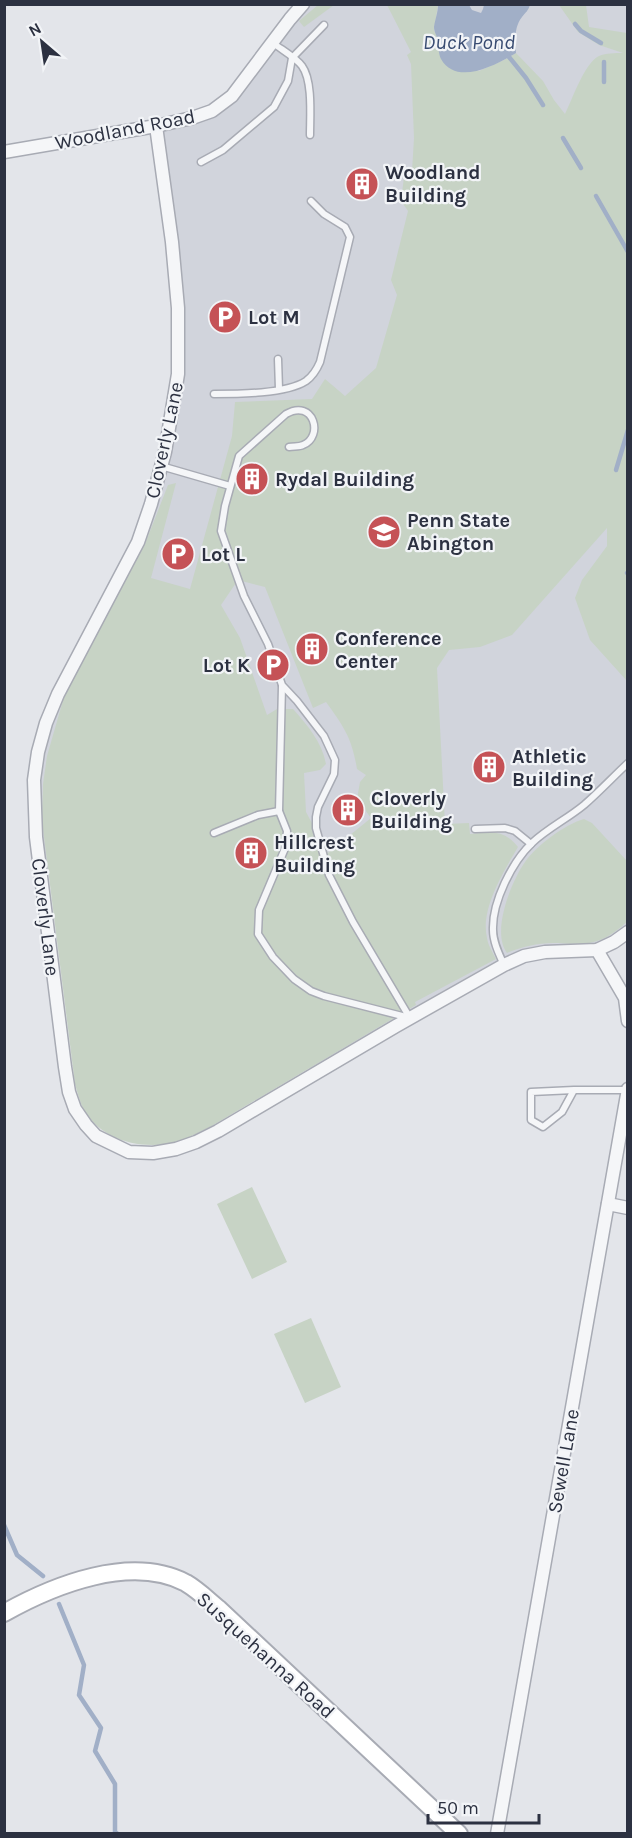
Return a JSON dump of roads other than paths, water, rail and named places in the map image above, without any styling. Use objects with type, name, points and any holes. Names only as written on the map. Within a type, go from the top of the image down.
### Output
[{"type":"main road","name":"Susquehanna Road","points":[[4,1613],[76,1581],[124,1572],[163,1575],[185,1583],[219,1609],[459,1833]]},
{"type":"street","name":"Woodland Road","points":[[4,152],[156,126],[212,111],[232,96],[303,4]]},
{"type":"street","name":"Cloverly Lane","points":[[156,126],[172,242],[178,308],[178,375],[161,465],[138,542],[58,694],[46,723],[38,752],[34,780],[36,837],[64,1066],[75,1109],[96,1136],[129,1152],[153,1153],[176,1149],[218,1131],[504,965],[524,956],[545,952],[597,950],[614,942],[627,932]]},
{"type":"street","points":[[597,950],[625,998],[627,1021]]},
{"type":"street","name":"Sewell Lane","points":[[497,1833],[627,1089]]},
{"type":"street","points":[[608,1204],[627,1208]]},
{"type":"lane","points":[[201,162],[223,150],[274,107],[288,81],[292,58],[324,25]]},
{"type":"lane","points":[[272,42],[304,68],[308,78],[310,135]]},
{"type":"lane","points":[[214,394],[236,394],[292,387],[307,380],[315,372],[320,362],[350,237],[345,227],[324,214],[311,201]]},
{"type":"lane","points":[[278,359],[279,389]]},
{"type":"lane","points":[[289,447],[302,446],[313,435],[315,428],[313,419],[307,411],[300,409],[286,414],[244,450],[236,463],[221,523],[223,538],[244,596],[268,644],[282,685],[279,811],[287,831],[286,846],[260,910],[258,934],[263,945],[294,979],[311,990],[324,996],[410,1018]]},
{"type":"lane","points":[[161,465],[230,486]]},
{"type":"lane","points":[[282,685],[324,736],[334,760],[334,774],[318,807],[316,817],[316,828],[329,875],[353,922],[410,1018]]},
{"type":"lane","points":[[504,965],[495,942],[494,915],[502,889],[515,862],[549,829],[583,806],[627,763]]},
{"type":"lane","points":[[214,833],[258,815],[279,811]]},
{"type":"lane","points":[[475,829],[505,828],[515,831],[531,844]]},
{"type":"lane","points":[[574,1090],[562,1112],[543,1127],[531,1119],[531,1092],[574,1090],[627,1089]]},
{"type":"water","name":"Duck Pond","points":[[438,5],[469,5],[472,10],[481,13],[484,5],[530,5],[516,30],[516,53],[499,63],[467,72],[448,67],[441,59],[434,31]]},
{"type":"waterway","points":[[575,24],[581,31],[601,43]]},
{"type":"waterway","points":[[509,57],[543,105]]},
{"type":"waterway","points":[[604,62],[604,82]]},
{"type":"waterway","points":[[563,138],[581,168]]},
{"type":"waterway","points":[[596,196],[628,252]]},
{"type":"waterway","points":[[616,470],[628,430]]},
{"type":"waterway","points":[[4,1525],[17,1555],[43,1576]]},
{"type":"waterway","points":[[59,1604],[84,1665],[79,1695],[101,1728],[95,1751],[115,1784],[115,1832],[118,1834]]},
{"type":"place","name":"Woodland Building","points":[[362,184]]},
{"type":"place","name":"Lot M","points":[[225,317]]},
{"type":"place","name":"Rydal Building","points":[[252,479]]},
{"type":"place","name":"Penn State Abington","points":[[384,532]]},
{"type":"place","name":"Lot L","points":[[178,554]]},
{"type":"place","name":"Conference Center","points":[[312,649]]},
{"type":"place","name":"Lot K","points":[[273,665]]},
{"type":"place","name":"Athletic Building","points":[[489,767]]},
{"type":"place","name":"Cloverly Building","points":[[348,810]]},
{"type":"place","name":"Hillcrest Building","points":[[251,853]]}]
